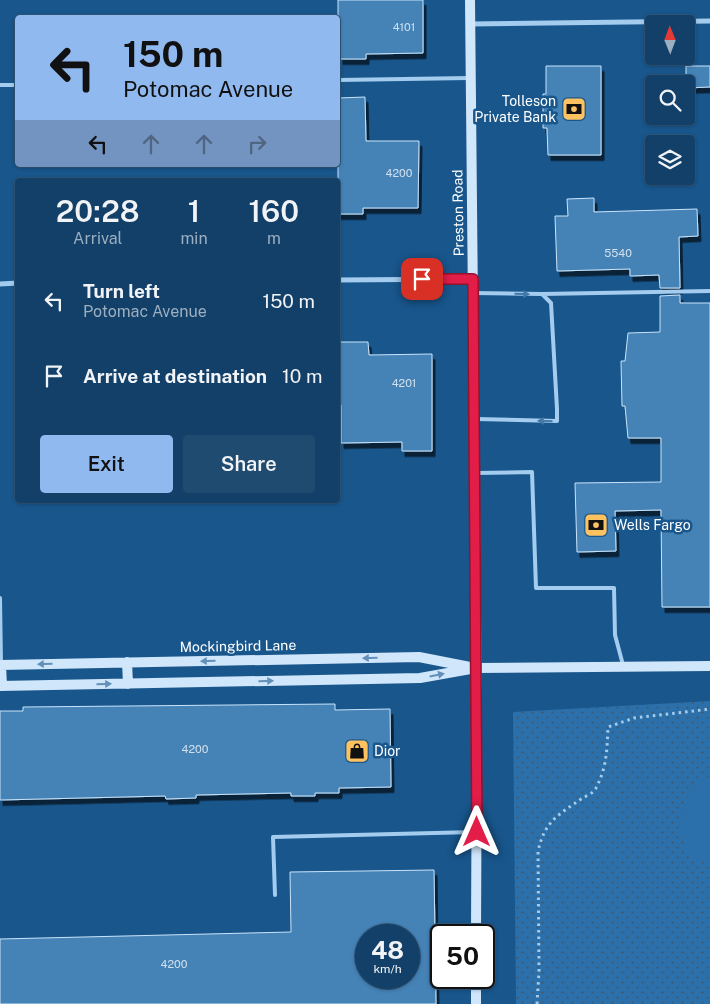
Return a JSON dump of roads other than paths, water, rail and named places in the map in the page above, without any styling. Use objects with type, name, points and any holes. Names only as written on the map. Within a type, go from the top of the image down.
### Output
[{"type":"main road","name":"Preston Road","points":[[470,0],[475,473],[476,924]]},
{"type":"main road","name":"Mockingbird Lane","points":[[1,665],[419,656],[476,668]]},
{"type":"main road","points":[[127,662],[128,684]]},
{"type":"main road","points":[[1,665],[1,686]]},
{"type":"main road","name":"Mockingbird Lane","points":[[1,686],[420,678],[476,668],[710,666]]},
{"type":"main road","points":[[476,989],[476,1004]]},
{"type":"street","points":[[470,24],[710,21]]},
{"type":"street","points":[[340,280],[473,279]]},
{"type":"street","points":[[0,284],[15,283]]},
{"type":"lane","points":[[340,80],[471,78]]},
{"type":"lane","points":[[0,85],[15,84]]},
{"type":"lane","points":[[473,293],[542,294],[710,291]]},
{"type":"lane","points":[[474,419],[557,421],[551,303],[542,294]]},
{"type":"lane","points":[[475,473],[532,472],[536,588],[614,588],[615,635],[624,667]]},
{"type":"lane","points":[[0,598],[1,665]]},
{"type":"lane","points":[[275,894],[273,836],[477,832]]},
{"type":"place","name":"Tolleson Private Bank","points":[[574,109]]},
{"type":"place","name":"Wells Fargo","points":[[596,525]]},
{"type":"place","name":"Dior","points":[[357,751]]}]
